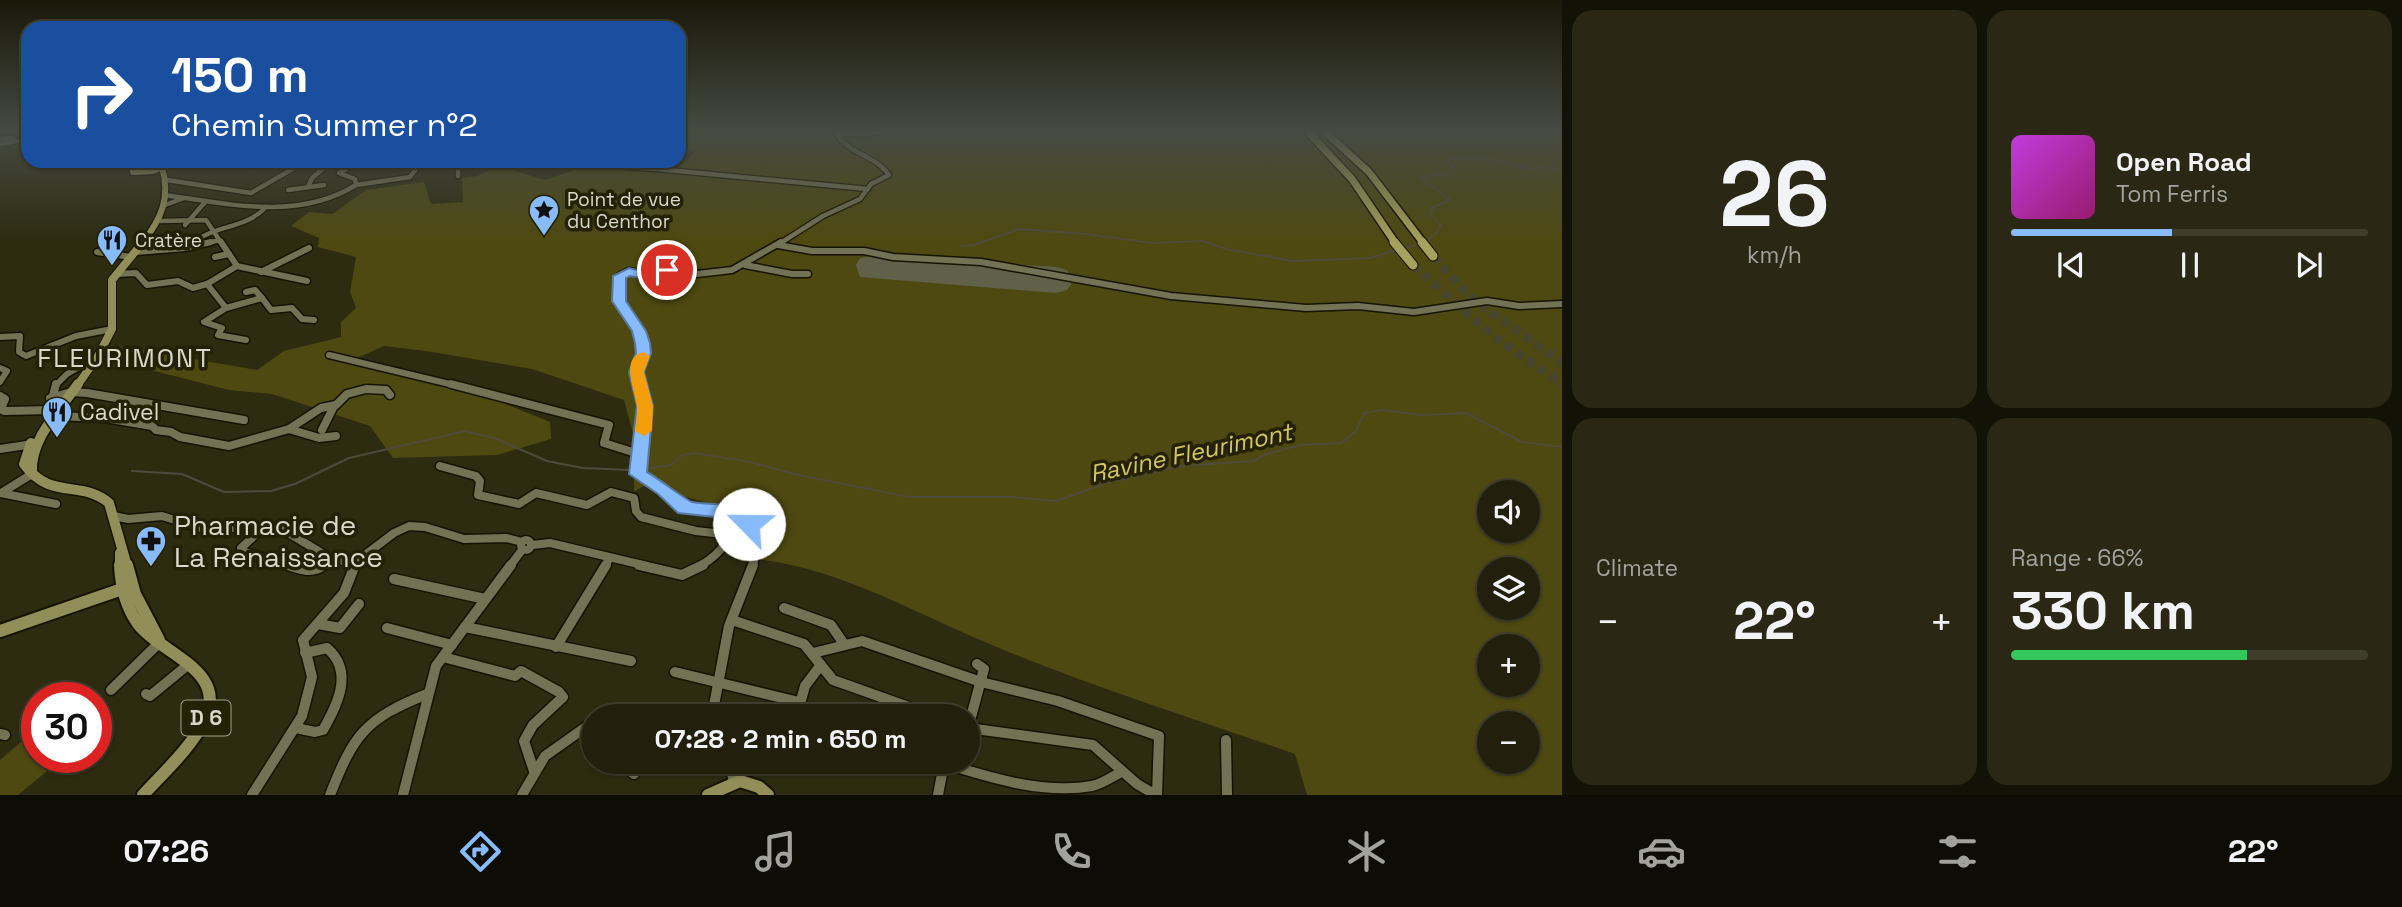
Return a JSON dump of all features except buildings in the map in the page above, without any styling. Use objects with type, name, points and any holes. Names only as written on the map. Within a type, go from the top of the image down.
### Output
[{"type":"highway","points":[[1342,168],[1413,265]]},
{"type":"highway","points":[[1365,168],[1433,256]]},
{"type":"main road","points":[[134,168],[133,172],[157,175],[167,183]]},
{"type":"main road","points":[[142,173],[153,168]]},
{"type":"main road","points":[[114,516],[110,505],[103,498],[41,483],[32,473],[31,457],[34,444],[54,407],[71,392],[98,356],[112,329],[110,286],[160,221],[167,183],[164,168]]},
{"type":"main road","name":"D 6","points":[[114,516],[135,595],[160,641],[198,671],[209,690],[209,712],[203,724],[143,795]]},
{"type":"main road","name":"D 6","points":[[118,534],[122,588]]},
{"type":"main road","points":[[0,631],[122,588],[128,589],[142,621],[160,641]]},
{"type":"main road","points":[[708,795],[728,787],[751,783],[768,795]]},
{"type":"street","points":[[167,183],[251,193],[294,168]]},
{"type":"street","points":[[308,187],[312,178],[324,168]]},
{"type":"street","points":[[348,168],[339,173],[356,180],[356,185]]},
{"type":"street","points":[[165,195],[264,209],[334,200],[356,185],[410,177],[417,168]]},
{"type":"street","points":[[458,168],[458,176]]},
{"type":"street","points":[[638,168],[868,189]]},
{"type":"street","points":[[714,704],[732,620],[756,551],[753,532],[749,524],[728,511],[684,508],[664,490],[638,474],[645,406],[637,372],[643,343],[639,331],[619,301],[619,276],[629,271],[646,275],[667,270],[709,273],[745,265],[823,216],[860,199],[871,184],[890,173],[882,168]]},
{"type":"street","points":[[288,190],[324,185]]},
{"type":"street","points":[[165,205],[185,198]]},
{"type":"street","points":[[185,225],[206,201]]},
{"type":"street","points":[[191,244],[200,234],[252,220],[264,209]]},
{"type":"street","points":[[160,221],[206,220],[237,266],[307,281]]},
{"type":"street","points":[[97,252],[133,255],[219,240]]},
{"type":"street","points":[[774,246],[783,244],[812,251],[864,251],[893,257],[981,262],[1171,296],[1306,308],[1358,306],[1414,312],[1487,301],[1519,306],[1562,304]]},
{"type":"street","points":[[261,272],[309,248]]},
{"type":"street","points":[[173,255],[179,249]]},
{"type":"street","points":[[215,257],[229,254]]},
{"type":"street","points":[[745,265],[792,274],[808,274]]},
{"type":"street","points":[[117,274],[136,273],[147,285],[174,281],[187,288],[207,284],[237,266]]},
{"type":"street","points":[[207,284],[226,308]]},
{"type":"street","points":[[246,292],[255,289],[271,310],[292,308],[302,319],[314,320]]},
{"type":"street","points":[[246,340],[218,335],[222,328],[204,322],[226,308],[262,299]]},
{"type":"street","points":[[0,337],[20,336],[19,352],[26,356],[76,336],[112,329]]},
{"type":"street","points":[[328,355],[530,403],[609,425],[604,443],[639,454]]},
{"type":"street","points":[[54,407],[52,388],[61,379],[98,356]]},
{"type":"street","points":[[0,368],[8,371],[0,382]]},
{"type":"street","points":[[322,430],[334,406],[344,396],[352,392],[381,389],[390,395]]},
{"type":"street","points":[[54,407],[56,399],[71,392],[122,398],[244,420]]},
{"type":"street","points":[[0,396],[5,399],[1,409],[4,411],[54,407],[152,426],[156,430],[180,437],[229,446],[289,429],[321,408],[334,406]]},
{"type":"street","points":[[289,429],[319,438],[336,436]]},
{"type":"street","points":[[0,449],[34,444]]},
{"type":"street","points":[[440,466],[476,476],[480,481],[478,495],[519,504],[536,493],[587,505],[611,492],[634,498],[636,511],[641,517],[732,535]]},
{"type":"street","points":[[0,493],[32,473]]},
{"type":"street","points":[[0,493],[56,505]]},
{"type":"street","points":[[114,516],[128,519],[162,516],[201,528],[291,531],[333,559],[345,562],[356,560],[401,529],[414,526],[429,527],[461,539],[498,536],[510,537],[525,546],[550,543],[682,575],[709,560],[727,543],[732,535],[733,524],[728,511]]},
{"type":"street","points":[[118,534],[145,516]]},
{"type":"street","points":[[263,528],[241,548],[242,551],[308,571],[315,571],[333,559]]},
{"type":"street","points":[[403,795],[426,694],[436,666],[525,546]]},
{"type":"street","points":[[556,647],[609,559]]},
{"type":"street","points":[[252,795],[302,716],[312,677],[303,640],[354,579],[356,560]]},
{"type":"street","points":[[394,579],[485,599]]},
{"type":"street","points":[[318,624],[340,628],[359,604]]},
{"type":"street","points":[[784,608],[831,625],[844,644]]},
{"type":"street","points":[[732,620],[804,644],[833,680],[900,704]]},
{"type":"street","points":[[465,627],[631,661]]},
{"type":"street","points":[[387,628],[452,645]]},
{"type":"street","points":[[112,689],[160,641]]},
{"type":"street","points":[[813,653],[862,641],[981,682],[1058,701],[1160,736],[1156,795],[1139,787],[1121,772],[1103,751],[1093,745],[980,730]]},
{"type":"street","points":[[296,728],[315,732],[323,730],[336,704],[343,678],[342,662],[337,654],[327,648],[305,653]]},
{"type":"street","points":[[443,657],[515,676],[521,671],[559,692],[563,697],[533,725],[524,741],[534,771]]},
{"type":"street","points":[[146,694],[150,696],[190,664]]},
{"type":"street","points":[[975,704],[984,669],[977,664]]},
{"type":"street","points":[[675,672],[799,702],[811,674],[820,666]]},
{"type":"street","points":[[330,795],[348,750],[365,726],[383,712],[426,694]]},
{"type":"street","points":[[522,795],[545,755],[581,731]]},
{"type":"street","points":[[1226,740],[1227,795]]},
{"type":"street","points":[[980,772],[1064,791],[1096,785],[1121,772]]},
{"type":"street","points":[[938,795],[939,774]]},
{"type":"shaded area","points":[[494,168],[506,168],[545,180],[580,168],[675,171],[678,168],[1562,168],[1562,795],[1307,795],[1295,754],[1036,663],[844,581],[779,562],[745,558],[721,506],[643,486],[634,492],[634,437],[624,400],[532,369],[384,346],[348,362],[493,399],[550,422],[551,439],[497,455],[393,458],[370,426],[272,394],[229,390],[139,367],[95,367],[111,345],[257,370],[284,351],[341,337],[341,322],[356,308],[350,292],[356,257],[318,247],[319,238],[291,226],[309,212],[332,214],[366,190],[424,182],[431,204],[463,202],[462,178],[477,176]]},
{"type":"shaded area","points":[[21,742],[21,773],[45,773],[18,795],[0,795],[0,760]]},
{"type":"waterway","points":[[1425,242],[1434,236],[1441,226],[1430,214],[1433,210],[1431,208],[1450,200],[1420,177],[1448,174],[1452,168]]},
{"type":"waterway","points":[[1525,168],[1535,168]]},
{"type":"waterway","points":[[1548,168],[1562,171]]},
{"type":"waterway","points":[[961,246],[974,245],[1019,229],[1087,234],[1151,243],[1204,241],[1226,249],[1293,261],[1370,258],[1396,250]]},
{"type":"waterway","points":[[1405,248],[1419,244]]},
{"type":"waterway","name":"Ravine Fleurimont","points":[[645,469],[671,465],[682,455],[695,453],[755,463],[793,474],[909,497],[1014,497],[1056,501],[1110,482],[1180,466],[1253,461],[1267,454],[1300,445],[1341,443],[1356,431],[1364,413],[1383,410],[1421,415],[1466,413],[1522,442],[1562,447]]},
{"type":"waterway","name":"Ravine Fleurimont","points":[[132,471],[182,474],[224,492],[271,491],[295,484],[349,458],[465,431],[494,438],[547,461],[583,468],[630,470]]},
{"type":"runway","points":[[871,265],[1056,277],[1056,283],[871,270],[871,265]]},
{"type":"tunnel","points":[[1433,256],[1468,295],[1562,363]]},
{"type":"tunnel","points":[[1413,265],[1493,336],[1562,384]]},
{"type":"slow traffic","points":[[643,356],[637,372],[645,406],[644,431]]},
{"type":"place","name":"Point de vue du Centhor","points":[[544,237]]},
{"type":"place","name":"Cratère","points":[[112,267]]},
{"type":"place","name":"Cadivel","points":[[57,439]]},
{"type":"place","name":"Pharmacie de La Renaissance","points":[[151,568]]},
{"type":"district","name":"FLEURIMONT","points":[[125,358]]},
{"type":"route","points":[[667,270],[646,275],[629,271],[619,276],[619,301],[639,331],[643,343],[637,372],[645,406],[638,474],[646,482],[664,490],[684,508],[728,511],[749,524]]}]
